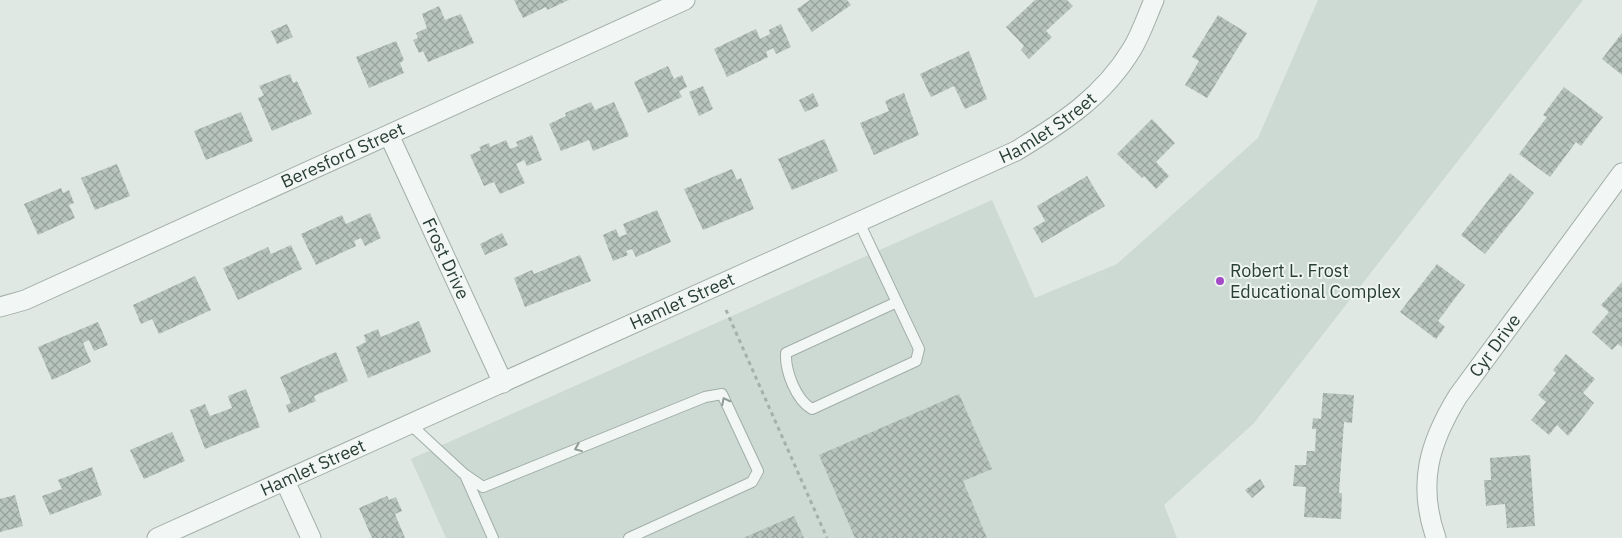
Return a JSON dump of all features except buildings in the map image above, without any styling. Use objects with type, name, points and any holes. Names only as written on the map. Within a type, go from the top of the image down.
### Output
[{"type":"street","name":"Beresford Street","points":[[0,307],[25,300],[685,0]]},
{"type":"street","name":"Hamlet Street","points":[[158,538],[1016,151],[1066,121],[1099,91],[1132,48],[1154,0]]},
{"type":"street","name":"Frost Drive","points":[[389,134],[503,383]]},
{"type":"street","name":"Cyr Drive","points":[[1436,538],[1430,521],[1426,488],[1430,455],[1440,424],[1464,388],[1622,173]]},
{"type":"street","points":[[285,481],[311,538]]},
{"type":"lane","points":[[859,222],[920,349],[916,361],[812,410],[803,404],[785,365],[786,353],[897,302]]},
{"type":"lane","points":[[411,424],[464,474],[483,486],[705,396],[722,394],[758,471],[752,482],[629,538]]},
{"type":"lane","points":[[464,474],[493,538]]},
{"type":"path","points":[[726,310],[827,538]]},
{"type":"shaded area","name":"Robert L. Frost Educational Complex","points":[[1318,0],[1583,0],[1254,423],[1164,505],[1177,538],[446,538],[411,459],[992,200],[1035,298],[1117,264],[1258,138]]},
{"type":"place","name":"Robert L. Frost Educational Complex","points":[[1220,281]]}]
